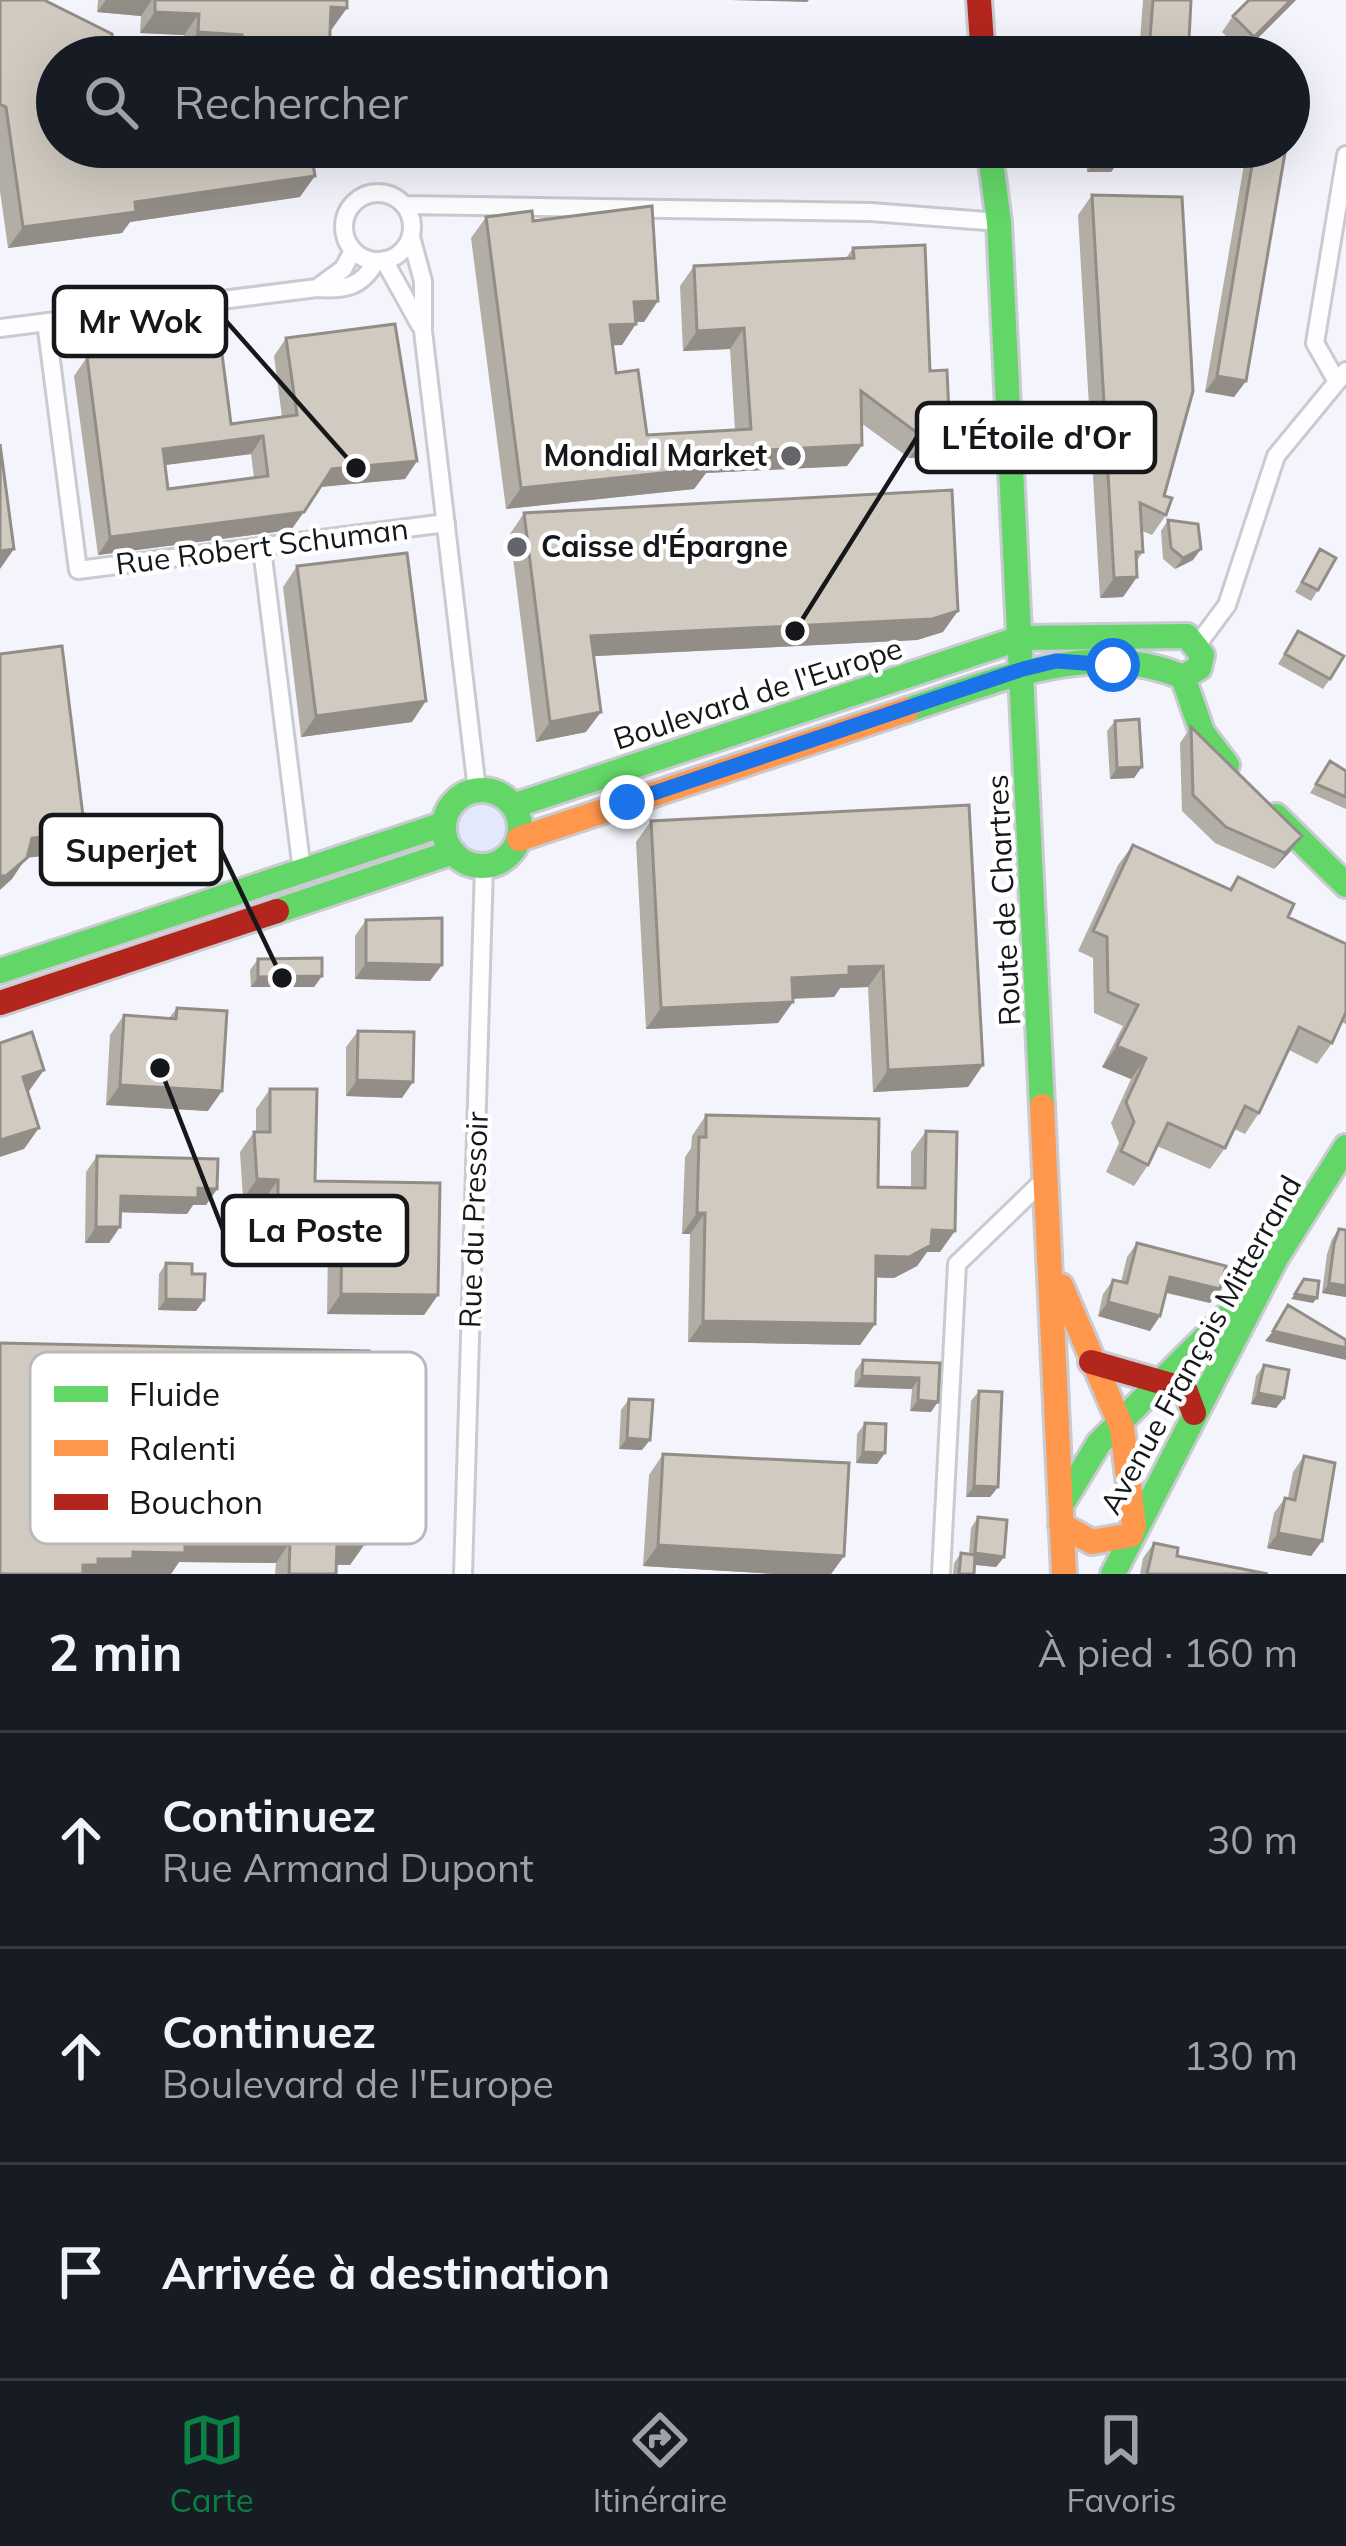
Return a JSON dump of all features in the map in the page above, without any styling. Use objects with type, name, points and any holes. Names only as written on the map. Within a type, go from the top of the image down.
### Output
[{"type":"street","points":[[1174,673],[1199,668],[1198,644],[1227,605],[1276,456],[1341,375],[1315,343],[1346,155]]},
{"type":"street","name":"Route de Chartres","points":[[991,168],[998,222],[1023,669],[1064,1574]]},
{"type":"street","name":"Route de Chartres","points":[[998,222],[1000,168]]},
{"type":"street","points":[[423,331],[380,261],[353,251],[344,232],[355,202],[385,194],[404,205],[435,209],[871,212],[998,222]]},
{"type":"street","points":[[404,205],[422,281],[423,331],[477,790]]},
{"type":"street","points":[[0,328],[355,285],[380,261],[398,255],[411,230],[435,209]]},
{"type":"street","points":[[317,288],[343,269],[353,251]]},
{"type":"street","name":"Rue Robert Schuman","points":[[46,322],[78,570],[446,523]]},
{"type":"street","points":[[262,549],[302,871]]},
{"type":"street","points":[[1198,644],[1187,636],[1168,640],[1161,651],[1202,732],[1250,790],[1346,885]]},
{"type":"street","name":"Boulevard de l'Europe","points":[[513,806],[1021,638],[1168,640]]},
{"type":"street","name":"Boulevard de l'Europe","points":[[484,866],[506,858],[519,838],[1023,669],[1056,661],[1174,673]]},
{"type":"street","points":[[858,692],[867,721]]},
{"type":"street","points":[[453,852],[445,824],[455,802],[477,790],[497,793],[513,806],[519,838]]},
{"type":"street","points":[[0,970],[445,824]]},
{"type":"street","points":[[0,1004],[453,852],[484,866]]},
{"type":"street","name":"Rue du Pressoir","points":[[464,1574],[484,866]]},
{"type":"street","name":"Avenue François Mitterrand","points":[[1113,1574],[1276,1258],[1346,1147]]},
{"type":"street","points":[[941,1574],[957,1264],[1047,1177]]},
{"type":"street","points":[[1052,1251],[1071,1318],[1118,1416],[1129,1456],[1132,1531],[1092,1542],[1060,1517],[1093,1444],[1118,1416],[1210,1340],[1276,1258]]},
{"type":"street","points":[[1091,1362],[1136,1379],[1166,1380],[1185,1389],[1194,1413]]},
{"type":"shaded area","points":[[483,799],[504,808],[513,829],[504,850],[483,859],[462,850],[453,829],[462,808]]},
{"type":"building","points":[[0,0],[44,0],[112,36],[36,36],[36,168],[314,168],[315,176],[135,202],[136,212],[23,227],[6,107],[0,104]]},
{"type":"building","points":[[155,0],[347,0],[347,8],[331,7],[330,36],[198,32],[199,14],[155,12]]},
{"type":"building","points":[[1153,0],[1191,0],[1189,36],[1150,36]]},
{"type":"building","points":[[1249,0],[1291,0],[1255,36],[1233,16]]},
{"type":"building","points":[[1252,168],[1282,168],[1246,381],[1217,376]]},
{"type":"building","points":[[1092,195],[1182,197],[1193,391],[1164,496],[1172,498],[1166,515],[1140,503],[1143,552],[1136,552],[1137,577],[1114,578]]},
{"type":"building","points":[[652,206],[658,301],[634,302],[636,324],[610,325],[616,373],[638,370],[647,435],[751,429],[744,328],[697,331],[694,266],[854,258],[853,248],[925,245],[930,371],[947,370],[950,436],[924,438],[861,391],[862,445],[708,453],[709,468],[521,488],[486,217],[532,211],[533,221]]},
{"type":"building","points":[[395,324],[417,461],[332,469],[304,512],[110,537],[87,357],[221,346],[231,424],[297,415],[286,338]],"holes":[[[263,436],[268,476],[168,489],[163,449]]]},
{"type":"building","points":[[0,444],[14,549],[0,551]]},
{"type":"building","points":[[952,490],[958,611],[932,619],[591,636],[601,712],[550,722],[524,513]]},
{"type":"building","points":[[1168,520],[1198,524],[1201,549],[1183,558],[1171,548]]},
{"type":"building","points":[[1320,549],[1336,558],[1318,590],[1302,582]]},
{"type":"building","points":[[407,553],[426,701],[316,716],[297,566]]},
{"type":"building","points":[[1298,631],[1344,656],[1330,679],[1285,654]]},
{"type":"building","points":[[62,646],[85,832],[32,838],[27,858],[0,876],[0,654]]},
{"type":"building","points":[[1139,719],[1142,767],[1117,768],[1115,721]]},
{"type":"building","points":[[1191,727],[1302,836],[1285,853],[1226,827],[1193,795]]},
{"type":"building","points":[[1330,761],[1346,771],[1346,797],[1316,784]]},
{"type":"building","points":[[969,805],[983,1065],[888,1070],[883,966],[849,967],[849,975],[792,978],[793,1002],[661,1008],[651,821]]},
{"type":"building","points":[[1133,845],[1231,890],[1238,877],[1294,904],[1288,917],[1346,944],[1346,1012],[1332,1043],[1299,1027],[1259,1113],[1245,1106],[1225,1148],[1168,1123],[1148,1165],[1121,1151],[1134,1122],[1126,1102],[1146,1058],[1117,1046],[1138,1005],[1108,992],[1107,937],[1093,931]]},
{"type":"building","points":[[442,918],[442,965],[366,963],[366,920]]},
{"type":"building","points":[[322,958],[322,976],[258,977],[258,959]]},
{"type":"building","points":[[177,1008],[227,1011],[222,1091],[120,1085],[124,1015],[176,1019]]},
{"type":"building","points":[[358,1031],[414,1032],[413,1082],[357,1080]]},
{"type":"building","points":[[32,1032],[44,1070],[23,1077],[39,1128],[0,1140],[0,1043]]},
{"type":"building","points":[[270,1089],[317,1089],[315,1181],[440,1183],[438,1295],[341,1294],[342,1231],[278,1230],[278,1180],[257,1179],[254,1132],[270,1132]]},
{"type":"building","points":[[706,1115],[879,1119],[878,1187],[925,1188],[926,1131],[957,1132],[955,1231],[932,1230],[931,1245],[909,1257],[876,1256],[875,1324],[703,1321],[705,1213],[697,1213],[699,1137],[706,1137]]},
{"type":"building","points":[[97,1156],[218,1159],[217,1189],[198,1188],[198,1198],[121,1196],[120,1227],[96,1227]]},
{"type":"building","points":[[1339,1229],[1346,1230],[1346,1286],[1329,1283]]},
{"type":"building","points":[[1137,1243],[1226,1266],[1220,1289],[1170,1277],[1160,1316],[1108,1302],[1113,1280],[1127,1283]]},
{"type":"building","points":[[166,1263],[192,1264],[192,1274],[205,1274],[204,1300],[166,1299]]},
{"type":"building","points":[[1304,1279],[1319,1281],[1317,1298],[1295,1294]]},
{"type":"building","points":[[1288,1305],[1346,1340],[1346,1348],[1273,1331]]},
{"type":"building","points":[[0,1343],[369,1351],[30,1352],[30,1544],[185,1544],[185,1553],[133,1552],[133,1559],[98,1559],[98,1565],[83,1565],[83,1574],[0,1574]]},
{"type":"building","points":[[863,1360],[940,1363],[938,1402],[918,1400],[919,1378],[862,1376]]},
{"type":"building","points":[[1264,1365],[1289,1370],[1284,1398],[1258,1393]]},
{"type":"building","points":[[979,1391],[1002,1392],[998,1487],[974,1486]]},
{"type":"building","points":[[629,1399],[653,1400],[650,1440],[627,1438]]},
{"type":"building","points":[[865,1423],[886,1424],[885,1453],[863,1452]]},
{"type":"building","points":[[663,1454],[849,1463],[844,1556],[658,1545]]},
{"type":"building","points":[[1304,1456],[1335,1463],[1322,1541],[1278,1533],[1285,1498],[1295,1500]]},
{"type":"building","points":[[978,1517],[1007,1520],[1004,1557],[975,1553]]},
{"type":"building","points":[[1154,1543],[1178,1548],[1177,1556],[1268,1574],[1147,1574]]},
{"type":"building","points":[[290,1544],[337,1544],[336,1574],[289,1574]]},
{"type":"building","points":[[961,1553],[975,1555],[974,1574],[959,1574]]},
{"type":"traffic: fast","points":[[992,168],[999,222],[1042,1106]]},
{"type":"traffic: fast","points":[[513,806],[1021,638],[1187,636],[1202,655],[1199,668],[1183,677]]},
{"type":"traffic: fast","points":[[907,710],[1009,677],[1079,663],[1148,666],[1183,677]]},
{"type":"traffic: fast","points":[[1183,677],[1202,732],[1227,765]]},
{"type":"traffic: fast","points":[[482,790],[509,801],[520,828],[509,855],[482,866],[455,855],[444,828],[455,801],[482,790]]},
{"type":"traffic: fast","points":[[1276,816],[1346,885]]},
{"type":"traffic: fast","points":[[0,971],[444,824]]},
{"type":"traffic: fast","points":[[277,911],[453,852]]},
{"type":"traffic: fast","points":[[1113,1574],[1276,1258],[1346,1147]]},
{"type":"traffic: fast","points":[[1063,1502],[1099,1443],[1241,1302]]},
{"type":"traffic: slow","points":[[519,839],[907,710]]},
{"type":"traffic: slow","points":[[1042,1106],[1064,1574]]},
{"type":"traffic: slow","points":[[1061,1286],[1122,1428],[1134,1526]]},
{"type":"traffic: slow","points":[[1061,1525],[1092,1542],[1131,1535]]},
{"type":"traffic: jam","points":[[979,0],[982,36]]},
{"type":"traffic: jam","points":[[0,1003],[277,911]]},
{"type":"traffic: jam","points":[[1091,1362],[1185,1389],[1194,1413]]},
{"type":"place","name":"Mondial Market","points":[[791,456]]},
{"type":"place","name":"Mr Wok","points":[[356,468]]},
{"type":"place","name":"Caisse d'Épargne","points":[[517,547]]},
{"type":"place","name":"L'Étoile d'Or","points":[[795,631]]},
{"type":"place","name":"Superjet","points":[[282,978]]},
{"type":"place","name":"La Poste","points":[[160,1068]]},
{"type":"route","points":[[627,802],[1023,669],[1056,661],[1113,665]]}]
